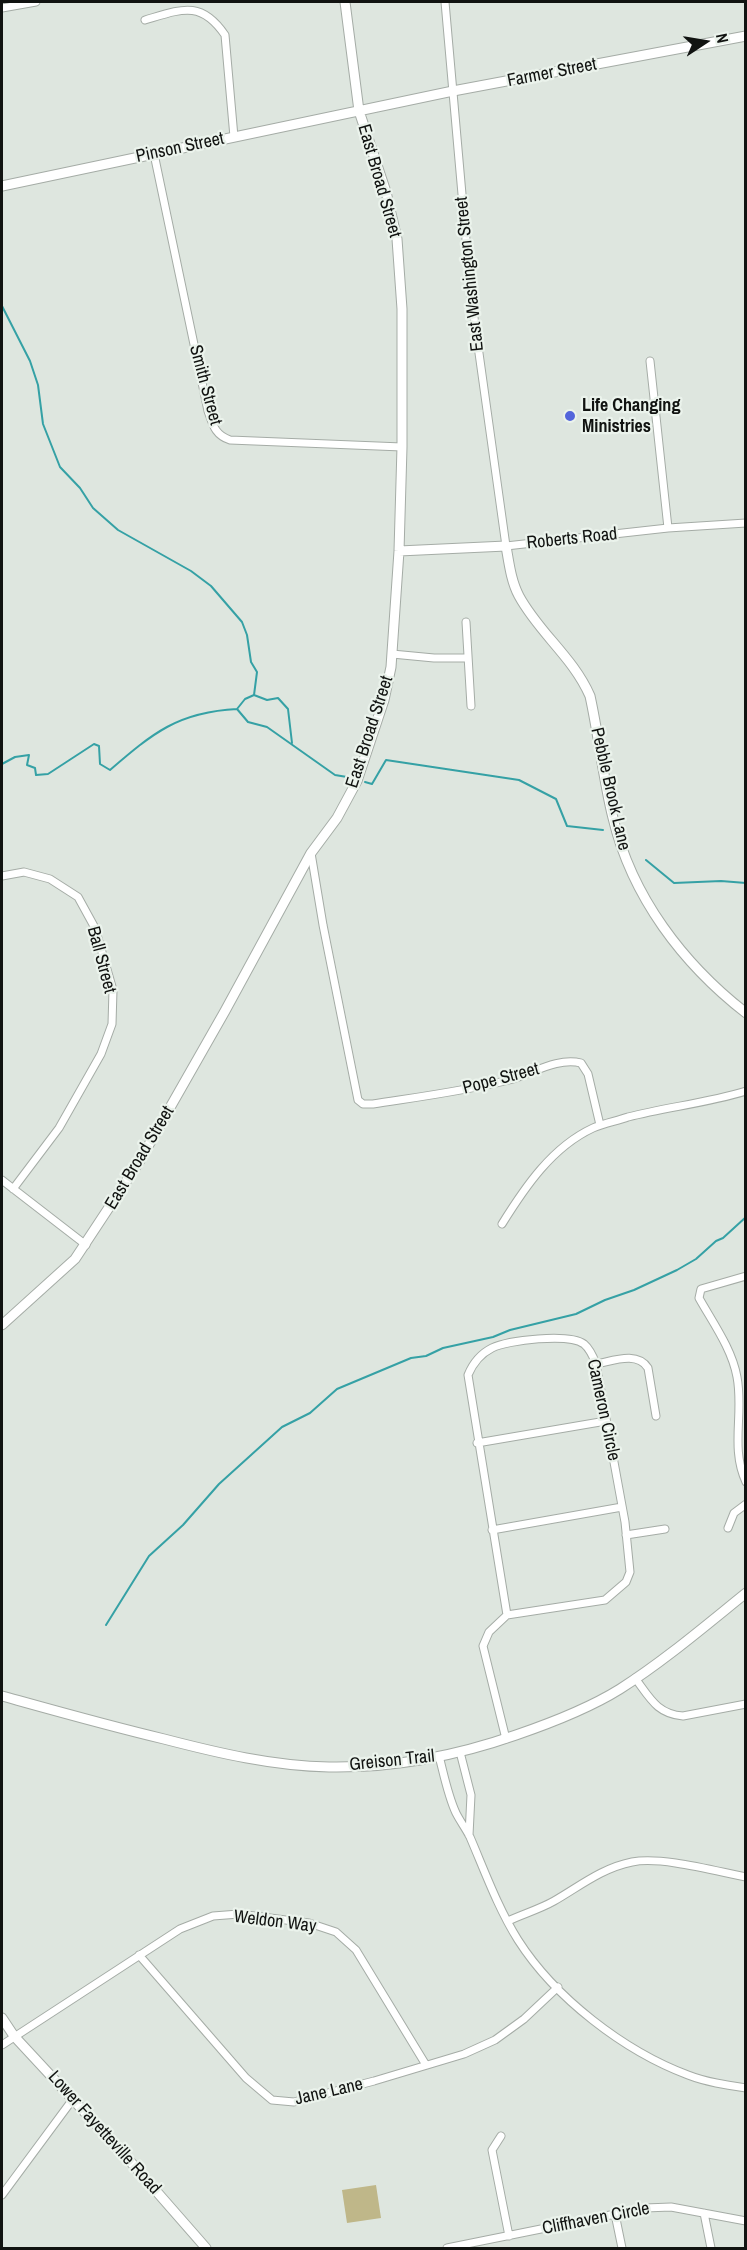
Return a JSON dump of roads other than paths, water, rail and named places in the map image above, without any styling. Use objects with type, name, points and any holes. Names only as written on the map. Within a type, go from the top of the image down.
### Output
[{"type":"street","points":[[2,8],[36,2]]},
{"type":"street","name":"East Broad Street","points":[[2,1325],[75,1259],[87,1245],[139,1162],[311,853],[337,818],[357,781],[384,700],[392,654],[399,551],[402,309],[397,239],[386,192],[359,111],[345,2]]},
{"type":"street","name":"East Washington Street","points":[[445,2],[471,296],[506,546]]},
{"type":"street","points":[[146,20],[191,7],[208,14],[219,26],[225,35],[234,136]]},
{"type":"street","name":"Farmer Street","points":[[359,111],[746,36]]},
{"type":"street","name":"Pinson Street","points":[[2,186],[359,111]]},
{"type":"street","name":"Smith Street","points":[[154,154],[208,411],[215,431],[221,437],[230,440],[402,447]]},
{"type":"street","points":[[650,361],[668,528]]},
{"type":"street","name":"Roberts Road","points":[[399,551],[506,546],[668,528],[746,524]]},
{"type":"street","name":"Pebble Brook Lane","points":[[506,546],[519,596],[575,668],[590,696],[613,819],[628,866],[664,928],[691,964],[746,1013]]},
{"type":"street","points":[[466,622],[471,706]]},
{"type":"street","points":[[392,654],[467,658]]},
{"type":"street","name":"Pope Street","points":[[311,853],[322,925],[358,1100],[363,1104],[373,1104],[470,1088],[511,1080],[558,1064],[575,1062],[581,1063],[588,1074],[600,1125]]},
{"type":"street","name":"Ball Street","points":[[2,876],[24,872],[33,874],[50,879],[78,897],[95,927],[113,990],[112,1024],[101,1054],[59,1128],[13,1189]]},
{"type":"street","points":[[502,1224],[524,1189],[543,1166],[569,1143],[600,1125],[746,1091]]},
{"type":"street","points":[[2,1180],[87,1245]]},
{"type":"street","points":[[746,1276],[701,1289],[699,1298],[733,1360],[742,1387],[736,1449],[739,1467],[746,1482]]},
{"type":"street","name":"Cameron Circle","points":[[553,1337],[569,1338],[583,1343],[596,1364],[606,1421],[626,1535],[630,1572],[626,1582],[605,1600],[507,1615],[477,1443],[468,1375],[473,1364],[480,1355],[493,1347],[553,1337]]},
{"type":"street","points":[[596,1364],[632,1358],[644,1362],[648,1368],[656,1416]]},
{"type":"street","points":[[477,1443],[606,1421]]},
{"type":"street","points":[[728,1528],[734,1514],[746,1504]]},
{"type":"street","points":[[492,1530],[622,1507]]},
{"type":"street","points":[[626,1535],[665,1529]]},
{"type":"street","name":"Greison Trail","points":[[2,1696],[217,1753],[272,1763],[328,1767],[379,1765],[460,1752],[506,1739],[577,1712],[619,1690],[675,1650],[746,1593]]},
{"type":"street","points":[[506,1739],[483,1646],[489,1632],[507,1615]]},
{"type":"street","points":[[635,1678],[661,1710],[673,1715],[683,1716],[746,1704]]},
{"type":"street","points":[[460,1752],[471,1795],[469,1835]]},
{"type":"street","points":[[439,1756],[456,1812],[469,1835],[482,1869],[508,1921],[525,1948],[558,1987],[586,2014],[621,2040],[654,2059],[688,2075],[718,2084],[746,2088]]},
{"type":"street","points":[[508,1921],[553,1901],[607,1870],[634,1862],[675,1863],[746,1877]]},
{"type":"street","name":"Weldon Way","points":[[2,2045],[180,1929],[213,1916],[239,1914],[309,1923],[336,1932],[356,1950],[426,2065]]},
{"type":"street","name":"Jane Lane","points":[[139,1955],[246,2078],[272,2100],[294,2102],[464,2054],[495,2040],[524,2019],[558,1987]]},
{"type":"street","name":"Lower Fayetteville Road","points":[[2,2018],[14,2036],[73,2098],[206,2248]]},
{"type":"street","points":[[2,2195],[73,2098]]},
{"type":"street","points":[[501,2136],[492,2150],[509,2236]]},
{"type":"street","name":"Cliffhaven Circle","points":[[447,2248],[645,2208],[671,2206],[746,2222]]},
{"type":"street","points":[[704,2213],[711,2248]]},
{"type":"street","points":[[615,2214],[622,2248]]},
{"type":"waterway","points":[[2,306],[30,361],[38,385],[43,424],[60,467],[80,488],[93,508],[118,530],[191,571],[211,586],[242,622],[247,635],[251,662],[257,672],[254,695],[267,700],[278,698],[288,709],[292,743]]},
{"type":"waterway","points":[[237,709],[245,699],[254,695]]},
{"type":"waterway","points":[[2,764],[15,757],[29,755],[27,765],[35,768],[36,775],[48,774],[94,744],[99,746],[100,764],[110,770],[154,735],[182,720],[216,711],[237,709],[248,722],[267,727],[335,775],[347,777]]},
{"type":"waterway","points":[[365,782],[372,784],[386,760],[519,780],[556,799],[567,826],[603,830]]},
{"type":"waterway","points":[[646,860],[674,883],[721,881],[746,883]]},
{"type":"waterway","points":[[106,1625],[149,1556],[183,1525],[219,1484],[282,1427],[310,1413],[337,1389],[411,1358],[426,1356],[443,1348],[576,1314],[605,1300],[634,1290],[696,1259],[746,1217]]},
{"type":"place","name":"Life Changing Ministries","points":[[570,416]]}]
